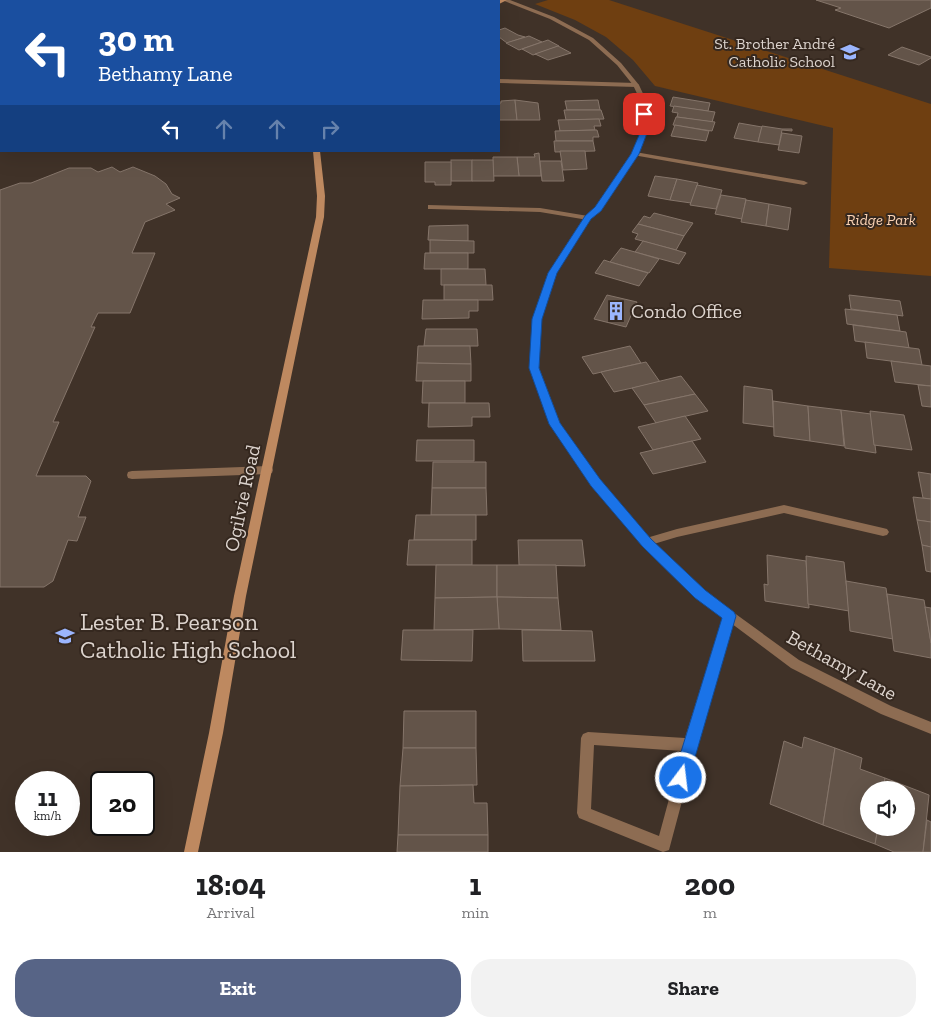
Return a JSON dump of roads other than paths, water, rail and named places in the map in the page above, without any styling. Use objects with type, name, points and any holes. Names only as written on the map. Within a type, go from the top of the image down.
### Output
[{"type":"main road","name":"Ogilvie Road","points":[[192,852],[216,733],[240,596],[320,217],[321,196],[316,152]]},
{"type":"street","name":"Bethamy Lane","points":[[505,0],[552,18],[591,39],[619,64],[636,85],[643,100],[646,128],[635,154],[598,209],[588,218],[552,273],[537,319],[534,368],[555,424],[595,483],[647,542],[700,594],[795,664],[886,710],[931,728]]},
{"type":"street","points":[[500,81],[636,85]]},
{"type":"street","points":[[635,154],[804,183]]},
{"type":"street","points":[[431,207],[540,210],[588,218]]},
{"type":"street","points":[[132,476],[268,470]]},
{"type":"street","points":[[647,542],[677,533],[784,509],[884,532]]},
{"type":"street","points":[[690,745],[588,738],[584,813],[664,845],[690,745],[729,616]]},
{"type":"place","name":"St. Brother André Catholic School","points":[[850,52]]},
{"type":"place","name":"Condo Office","points":[[616,311]]},
{"type":"place","name":"Lester B. Pearson Catholic High School","points":[[65,636]]},
{"type":"park label","name":"Ridge Park","points":[[881,219]]}]
